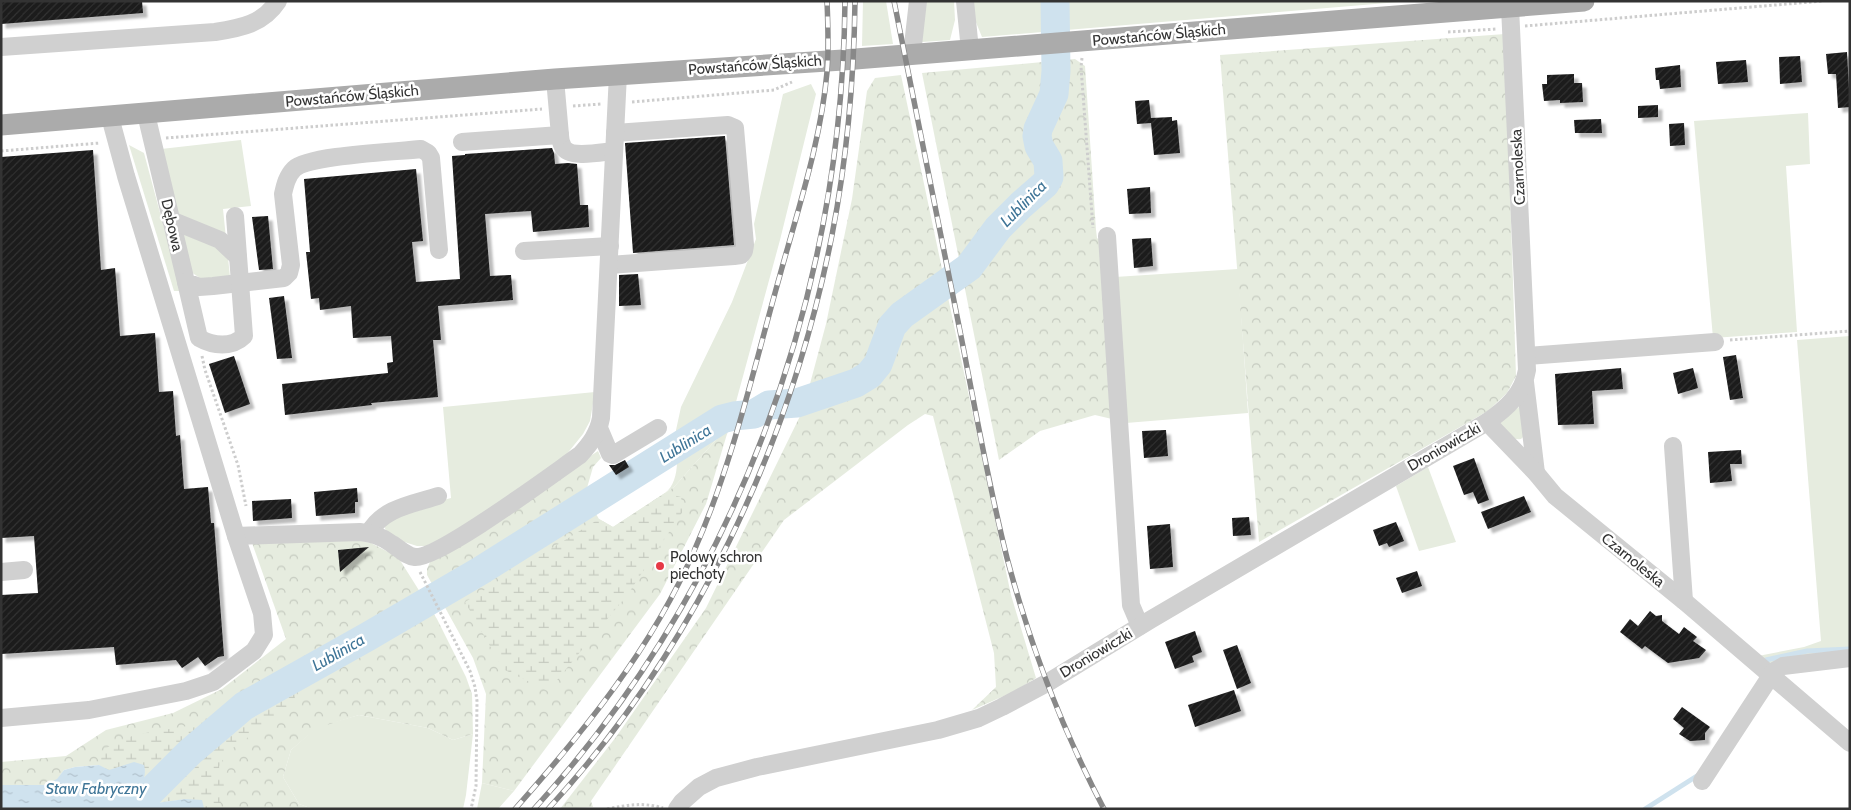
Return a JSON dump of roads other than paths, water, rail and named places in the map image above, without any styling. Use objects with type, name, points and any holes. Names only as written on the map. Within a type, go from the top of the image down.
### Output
[{"type":"main road","name":"Powstańców Śląskich","points":[[1,125],[618,74],[970,50],[1584,1]]},
{"type":"street","points":[[1,47],[224,31],[251,25],[265,16],[278,1]]},
{"type":"street","points":[[912,54],[918,1]]},
{"type":"street","points":[[966,1],[970,50]]},
{"type":"street","name":"Czarnoleska","points":[[1510,7],[1527,356],[1525,382],[1536,473]]},
{"type":"street","points":[[246,535],[369,533],[384,539],[408,555],[415,557],[430,554],[463,535],[580,455],[599,428],[618,74]]},
{"type":"street","points":[[555,79],[562,146],[573,154],[614,151]]},
{"type":"street","name":"Dębowa","points":[[146,114],[199,338],[208,344],[223,345],[239,341],[244,336],[240,284]]},
{"type":"street","points":[[1,718],[89,710],[186,692],[212,682],[254,651],[264,635],[262,613],[246,535],[116,142],[110,117]]},
{"type":"street","points":[[609,265],[741,255],[745,245],[735,128],[728,125],[615,133]]},
{"type":"street","points":[[462,142],[560,134]]},
{"type":"street","points":[[186,282],[199,287],[284,278],[289,273],[291,265],[283,194],[284,186],[293,170],[301,164],[322,159],[425,150],[431,158],[439,250]]},
{"type":"street","points":[[235,216],[240,284]]},
{"type":"street","points":[[171,220],[220,240],[238,257]]},
{"type":"street","points":[[1106,236],[1131,605],[1140,626]]},
{"type":"street","points":[[524,251],[610,246]]},
{"type":"street","points":[[1527,356],[1715,342]]},
{"type":"street","points":[[1487,422],[1513,400],[1525,382]]},
{"type":"street","name":"Czarnoleska","points":[[1487,422],[1536,473],[1555,496],[1684,601],[1850,743]]},
{"type":"street","name":"Droniowiczki","points":[[677,809],[694,790],[716,778],[756,767],[918,735],[978,718],[1047,683],[1140,626],[1487,422]]},
{"type":"street","points":[[599,428],[610,454],[613,455],[658,428]]},
{"type":"street","points":[[1673,446],[1684,601]]},
{"type":"street","points":[[369,533],[374,524],[385,514],[438,496]]},
{"type":"street","points":[[1,572],[24,570]]},
{"type":"street","points":[[1702,781],[1778,668],[1850,658]]},
{"type":"water","name":"Staw Fabryczny","points":[[134,762],[144,765],[145,770],[140,791],[141,801],[149,804],[185,799],[202,800],[204,808],[1,809],[1,785],[44,785],[57,779],[64,770],[75,767],[99,765],[109,770]]},
{"type":"waterway","name":"Lublinica","points":[[118,809],[141,801],[190,752],[244,706],[480,571],[722,419],[754,414],[769,405],[797,403],[856,383],[869,375],[878,364],[892,326],[902,315],[969,267],[998,228],[1045,184],[1049,177],[1048,161],[1039,146],[1037,136],[1038,129],[1054,94],[1056,71],[1055,1]]},
{"type":"waterway","points":[[1766,660],[1807,651],[1850,649]]},
{"type":"waterway","points":[[1645,809],[1700,774]]},
{"type":"railway","points":[[515,809],[567,749],[615,687],[637,654],[677,587],[708,518],[742,414],[820,124],[827,72],[827,1]]},
{"type":"railway","points":[[534,809],[605,723],[667,632],[720,535],[764,434],[798,329],[823,222],[839,112],[845,1]]},
{"type":"railway","points":[[548,809],[600,748],[648,682],[691,613],[729,542],[762,467],[791,391],[814,313],[832,235],[842,177],[849,118],[855,1]]},
{"type":"railway","points":[[894,1],[988,473],[1007,558],[1026,623],[1048,686],[1074,748],[1104,809]]},
{"type":"place","name":"Polowy schron piechoty","points":[[660,566]]}]
